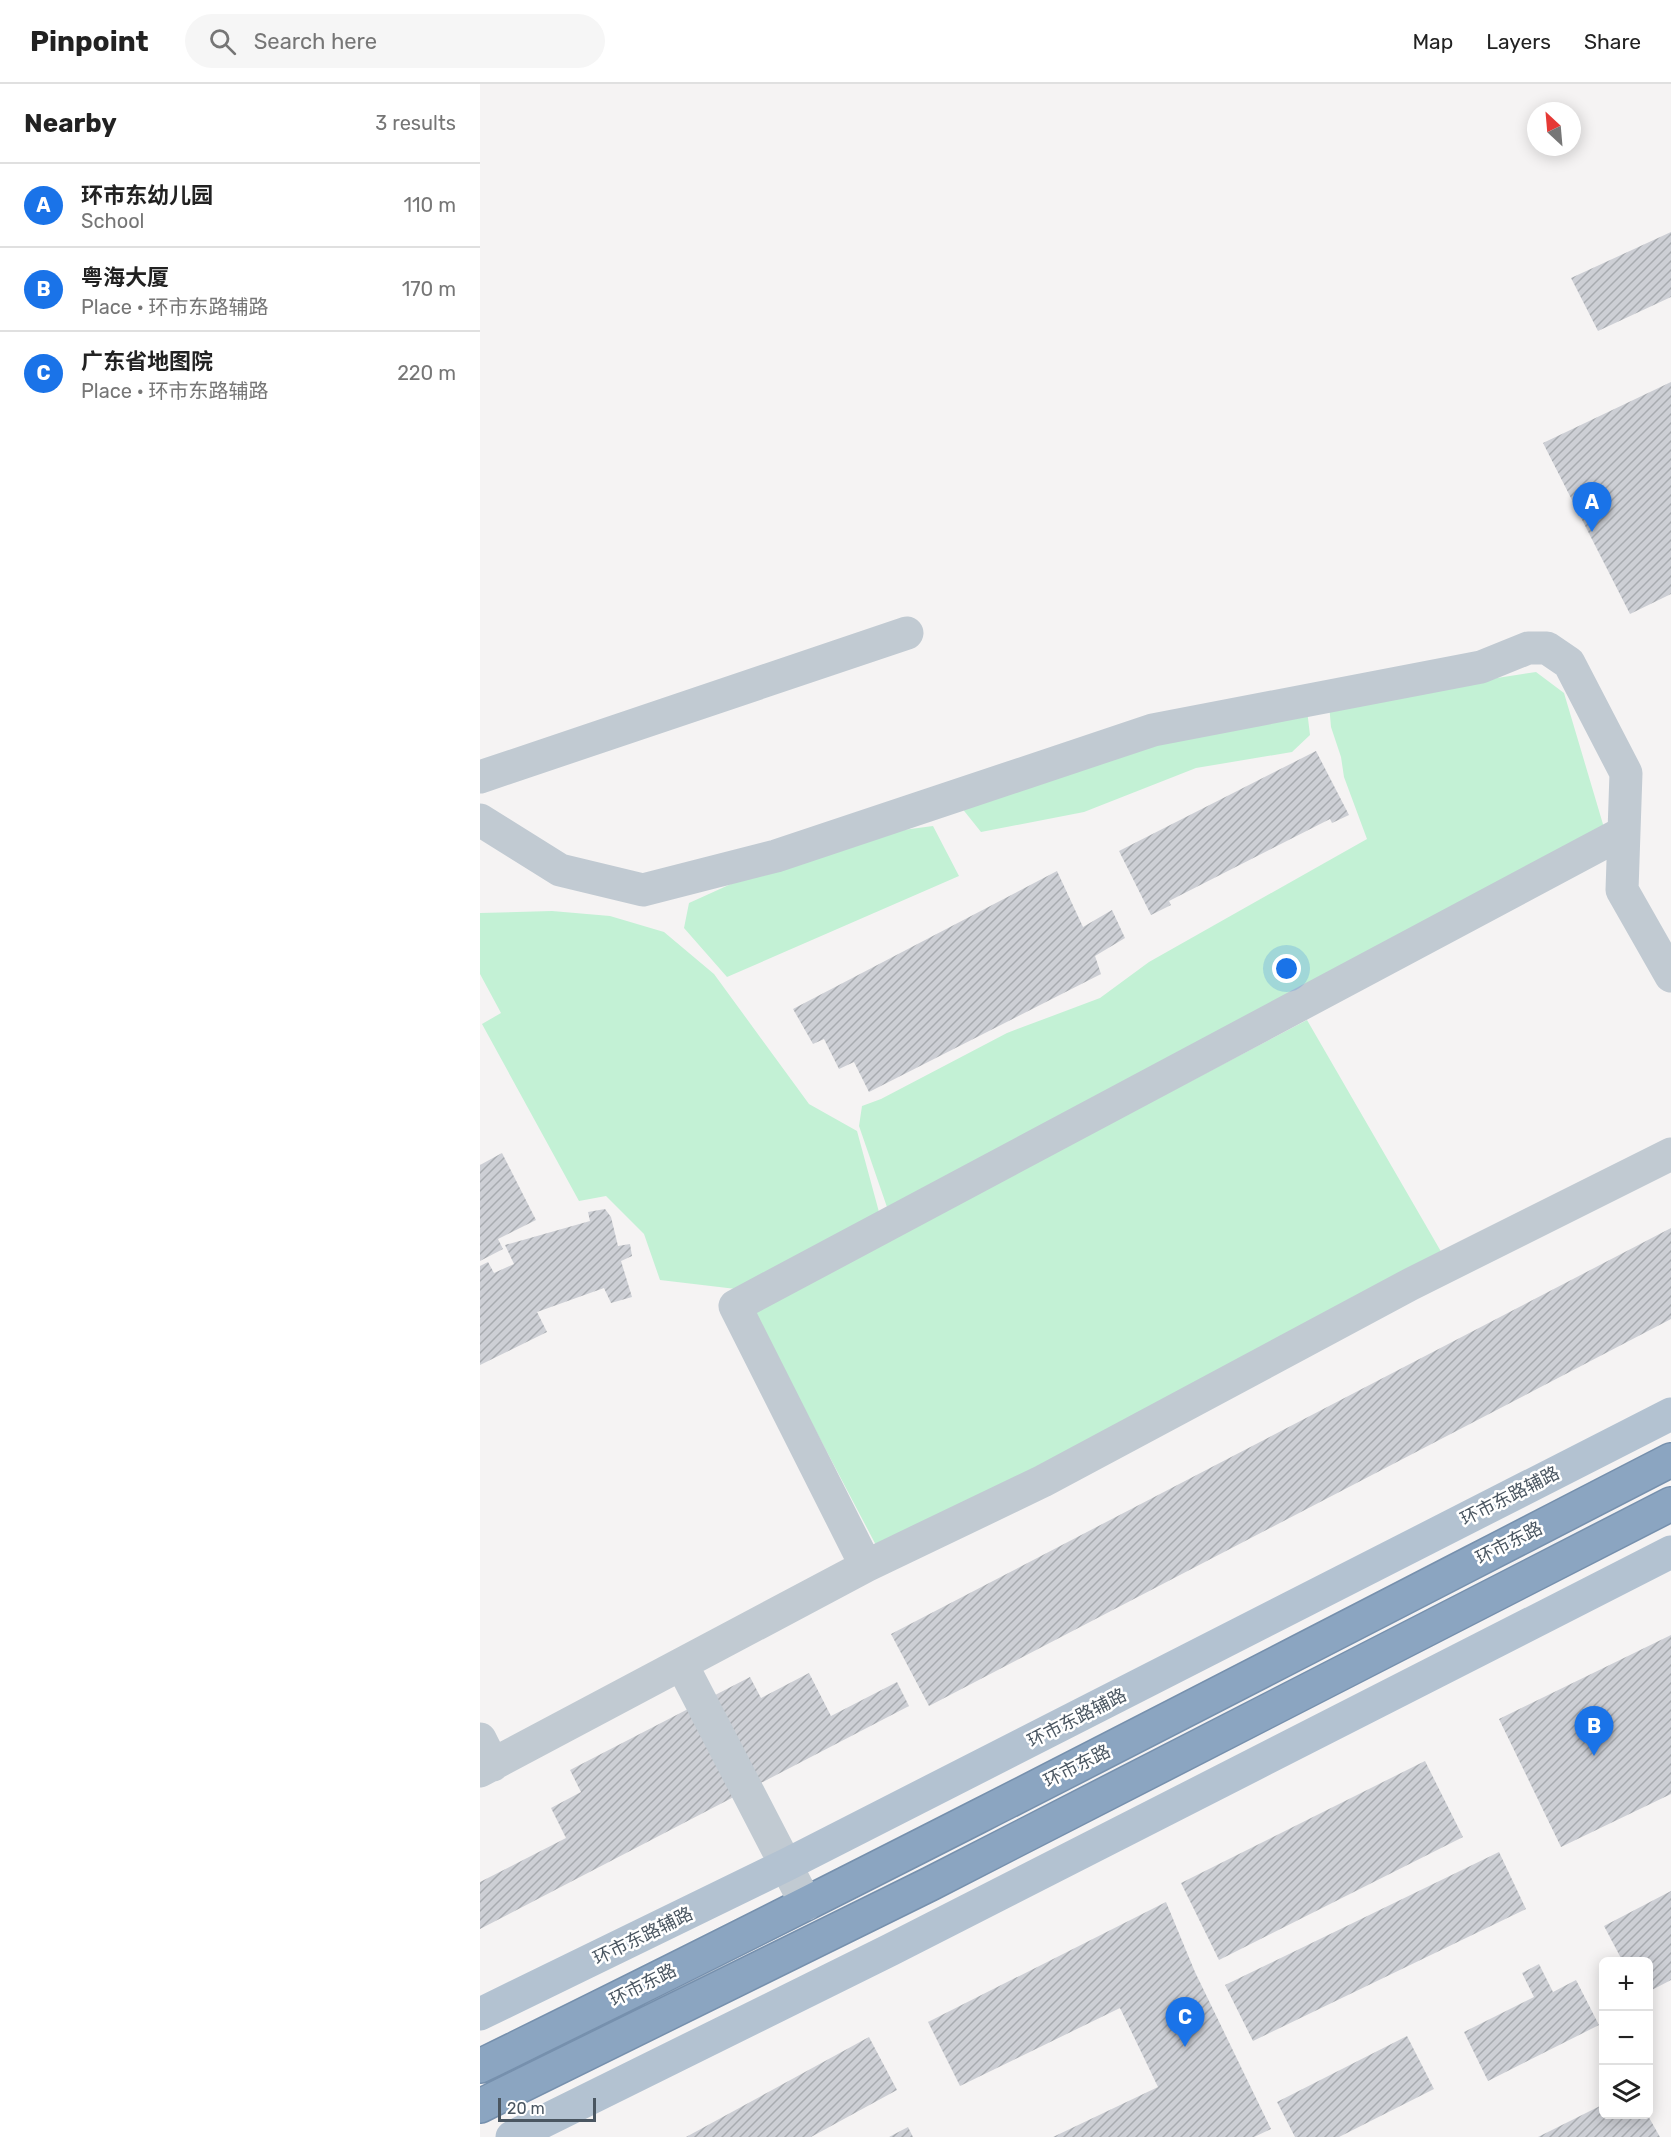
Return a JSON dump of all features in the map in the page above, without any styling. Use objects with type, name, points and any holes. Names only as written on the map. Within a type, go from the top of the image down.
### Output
[{"type":"highway","name":"环市东路","points":[[480,2066],[1196,1706],[1671,1460]]},
{"type":"highway","name":"环市东路","points":[[480,2106],[930,1884],[1671,1504]]},
{"type":"main road","name":"环市东路辅路","points":[[480,2014],[786,1865],[1671,1414]]},
{"type":"main road","points":[[512,2137],[900,1945],[1671,1552]]},
{"type":"street","points":[[480,777],[907,633]]},
{"type":"street","points":[[480,820],[560,870],[643,890],[776,856],[1153,730],[1481,666],[1528,648],[1547,648],[1569,663],[1626,772],[1622,890],[1671,976]]},
{"type":"street","points":[[866,1566],[735,1306],[1624,832]]},
{"type":"street","points":[[484,1759],[682,1665],[866,1566],[1043,1481],[1411,1284],[1671,1154]]},
{"type":"street","points":[[682,1665],[806,1904]]},
{"type":"green space","points":[[1536,672],[1564,693],[1605,831],[888,1210],[859,1126],[862,1106],[881,1099],[1007,1033],[1100,998],[1149,962],[1367,839],[1344,777],[1341,757],[1331,727],[1329,704]]},
{"type":"green space","points":[[1307,710],[1310,735],[1292,752],[1196,768],[1084,812],[981,832],[961,807],[1154,739]]},
{"type":"green space","points":[[933,826],[959,876],[727,977],[684,928],[689,903],[731,884],[873,834]]},
{"type":"green space","points":[[552,911],[610,916],[664,932],[714,974],[809,1104],[857,1131],[879,1212],[736,1289],[660,1280],[644,1234],[606,1196],[579,1201],[482,1024],[501,1013],[480,974],[480,913]]},
{"type":"green space","points":[[1307,1020],[1443,1255],[878,1549],[753,1311]]},
{"type":"building","points":[[1671,232],[1671,297],[1598,331],[1571,278]]},
{"type":"building","points":[[1671,382],[1671,594],[1630,614],[1543,443]]},
{"type":"building","points":[[1316,751],[1349,815],[1332,823],[1330,819],[1169,901],[1171,905],[1151,915],[1119,851]]},
{"type":"building","points":[[1057,871],[1083,927],[1112,910],[1125,938],[1095,956],[1101,974],[869,1092],[854,1062],[839,1069],[824,1039],[813,1044],[793,1009]]},
{"type":"building","points":[[502,1153],[536,1220],[498,1239],[503,1249],[480,1261],[480,1165]]},
{"type":"building","points":[[605,1209],[611,1217],[618,1246],[630,1244],[632,1256],[621,1261],[632,1297],[611,1303],[604,1288],[537,1312],[547,1332],[480,1365],[480,1266],[488,1262],[494,1273],[514,1264],[505,1245],[590,1221],[588,1212]]},
{"type":"building","points":[[1671,1228],[1671,1319],[929,1706],[891,1634]]},
{"type":"building","points":[[1671,1635],[1671,1794],[1561,1847],[1499,1719]]},
{"type":"building","points":[[809,1673],[831,1716],[897,1682],[909,1706],[480,1929],[480,1882],[566,1838],[551,1808],[581,1792],[570,1770],[750,1677],[761,1698]]},
{"type":"building","points":[[1425,1761],[1463,1837],[1219,1960],[1181,1883]]},
{"type":"building","points":[[1499,1852],[1526,1909],[1253,2041],[1225,1985]]},
{"type":"building","points":[[1671,1891],[1671,1980],[1653,1989],[1653,1957],[1620,1957],[1604,1926]]},
{"type":"building","points":[[1166,1902],[1195,1972],[1271,2129],[1254,2137],[1053,2137],[1158,2087],[1120,2008],[960,2086],[928,2022]]},
{"type":"building","points":[[1539,1964],[1553,1992],[1576,1980],[1599,2025],[1488,2081],[1464,2032],[1534,1997],[1522,1973]]},
{"type":"building","points":[[1407,2036],[1434,2089],[1339,2137],[1295,2137],[1277,2102]]},
{"type":"building","points":[[869,2037],[897,2090],[811,2137],[686,2137]]},
{"type":"building","points":[[1599,2106],[1599,2119],[1650,2119],[1660,2137],[1538,2137]]},
{"type":"building","points":[[908,2127],[913,2137],[889,2137]]},
{"type":"place","name":"环市东幼儿园","points":[[1592,532]]},
{"type":"place","name":"粤海大厦","points":[[1594,1756]]},
{"type":"place","name":"广东省地图院","points":[[1185,2047]]}]
